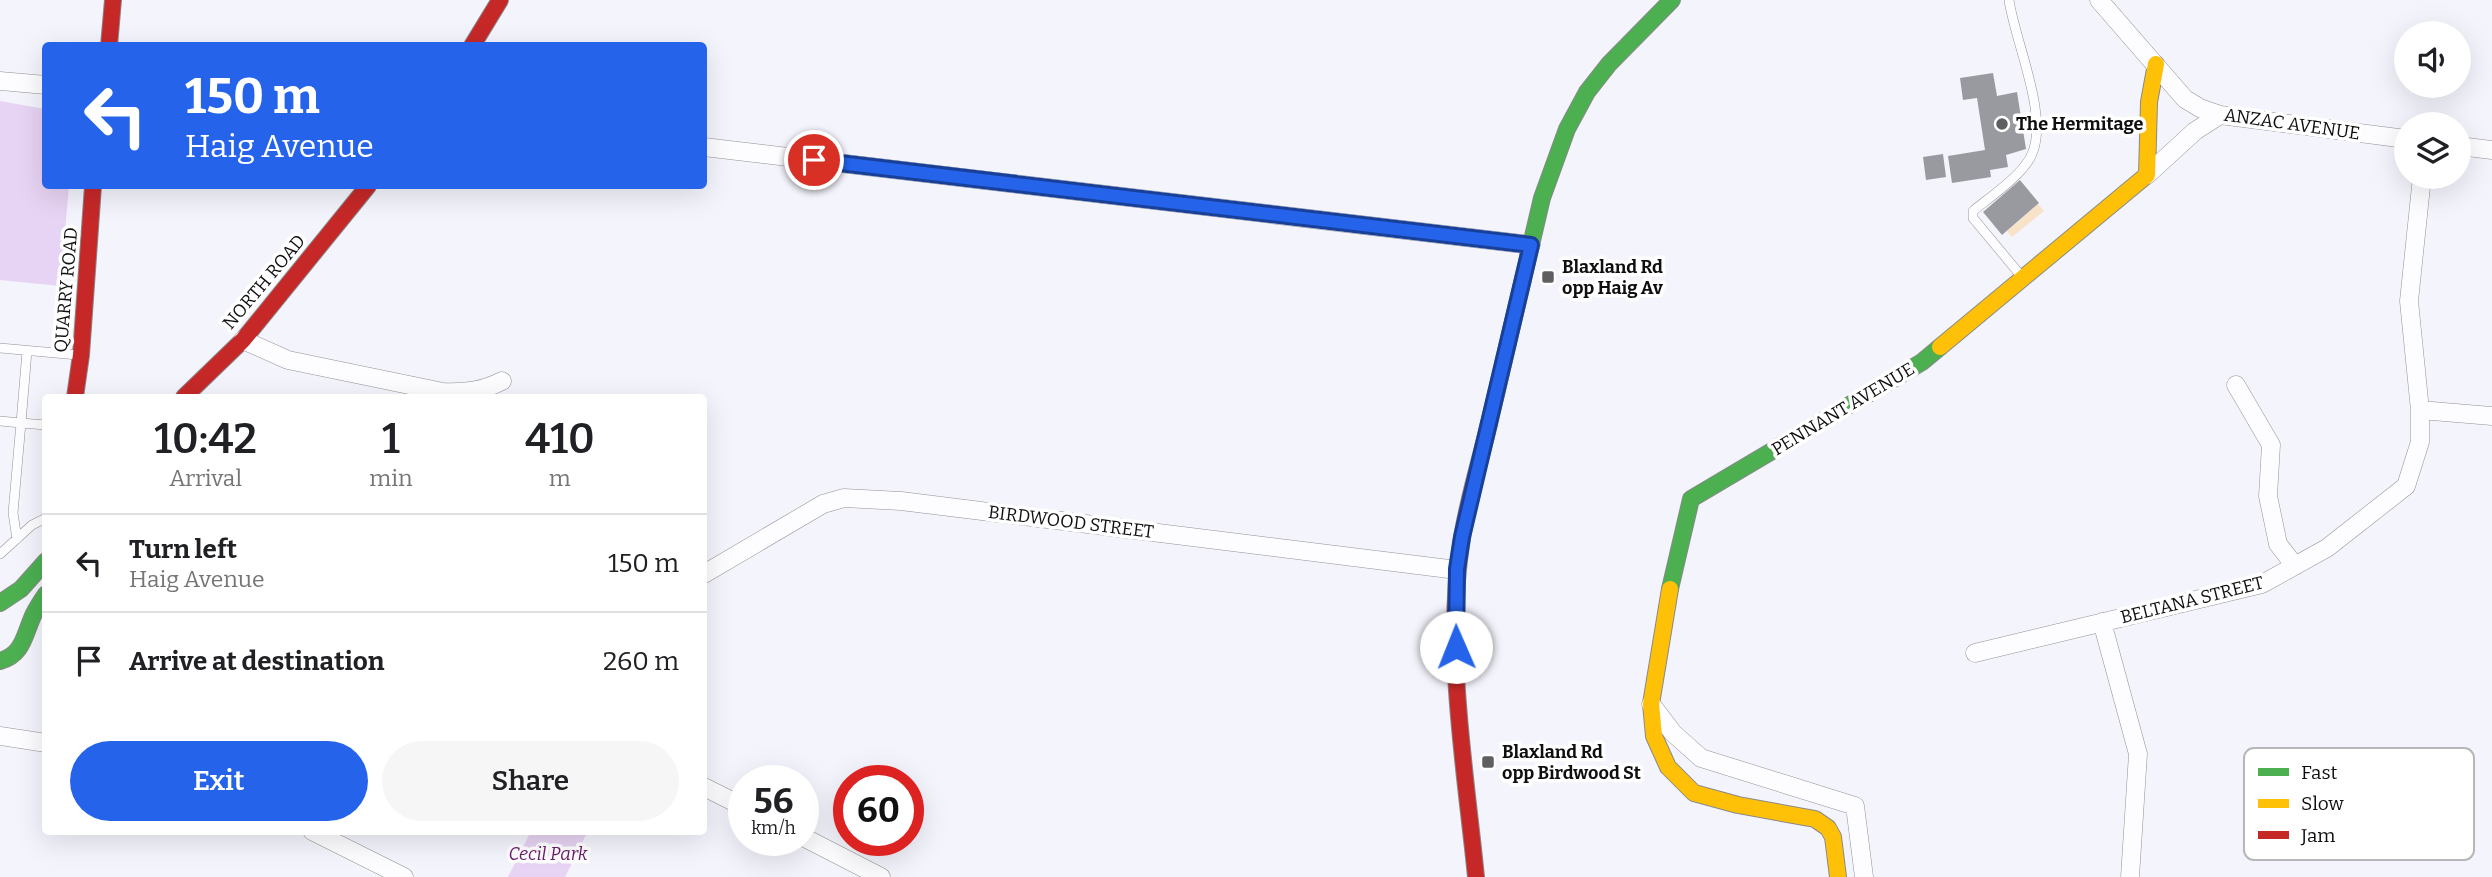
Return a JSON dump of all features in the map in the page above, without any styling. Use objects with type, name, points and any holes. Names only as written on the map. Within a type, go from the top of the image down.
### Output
[{"type":"street","points":[[108,42],[113,0]]},
{"type":"street","points":[[474,42],[500,0]]},
{"type":"street","name":"ANZAC AVENUE","points":[[2099,0],[2185,99],[2200,108],[2220,115],[2394,137]]},
{"type":"street","points":[[1476,877],[1455,624],[1457,569],[1462,537],[1531,245],[1555,157],[1577,108],[1594,82],[1660,3]]},
{"type":"street","points":[[2147,176],[2149,102],[2156,64]]},
{"type":"street","points":[[0,81],[42,86]]},
{"type":"street","name":"PENNANT AVENUE","points":[[1838,877],[1833,837],[1828,828],[1815,819],[1738,805],[1694,793],[1668,767],[1654,736],[1651,704],[1665,612],[1691,499],[1922,362],[2147,176],[2195,131],[2220,115]]},
{"type":"street","points":[[707,147],[1531,245]]},
{"type":"street","points":[[2471,147],[2492,150]]},
{"type":"street","name":"QUARRY ROAD","points":[[75,394],[81,355],[93,189]]},
{"type":"street","name":"NORTH ROAD","points":[[187,394],[243,340],[366,189]]},
{"type":"street","name":"BELTANA STREET","points":[[1975,653],[2262,584],[2327,548],[2406,486],[2420,442],[2420,410],[2409,301],[2422,189]]},
{"type":"street","points":[[243,340],[288,360],[443,392],[462,393],[486,389],[502,381]]},
{"type":"street","points":[[2236,385],[2271,446],[2268,496],[2278,544],[2295,566]]},
{"type":"street","points":[[2420,410],[2492,416]]},
{"type":"street","name":"BIRDWOOD STREET","points":[[707,572],[823,504],[844,498],[915,503],[1457,569]]},
{"type":"street","points":[[0,603],[21,589],[42,565]]},
{"type":"street","points":[[0,661],[12,657],[22,646],[34,612],[42,600]]},
{"type":"street","points":[[2102,622],[2138,754],[2130,877]]},
{"type":"street","points":[[1651,704],[1673,733],[1701,758],[1854,806],[1864,877]]},
{"type":"street","points":[[0,736],[42,742]]},
{"type":"street","points":[[707,788],[728,799]]},
{"type":"street","points":[[320,835],[404,877]]},
{"type":"street","points":[[819,845],[881,877]]},
{"type":"street","points":[[353,851],[378,877]]},
{"type":"lane","points":[[2009,0],[2036,112],[2037,131],[2032,155],[2022,168],[1973,211],[1973,218],[2024,279]]},
{"type":"lane","points":[[0,348],[81,355]]},
{"type":"lane","points":[[17,538],[13,513],[27,351]]},
{"type":"lane","points":[[0,421],[42,425]]},
{"type":"lane","points":[[0,554],[32,525],[42,520]]},
{"type":"green space","points":[[0,101],[42,108],[42,189],[69,189],[60,286],[0,280]]},
{"type":"green space","name":"Cecil Park","points":[[529,835],[586,835],[565,877],[508,877]]},
{"type":"shaded area","points":[[2038,204],[2044,211],[2012,237],[2007,231]]},
{"type":"building","name":"The Hermitage","points":[[1993,73],[1997,96],[2017,92],[2026,149],[2006,155],[2008,167],[1990,170],[1991,177],[1952,183],[1948,156],[1985,150],[1977,98],[1963,100],[1960,78]]},
{"type":"building","points":[[1943,154],[1946,177],[1926,180],[1923,157]]},
{"type":"building","points":[[2020,180],[2039,203],[2002,235],[1983,212]]},
{"type":"traffic: fast","points":[[1489,424],[1542,198],[1567,129],[1587,92],[1609,64],[1672,0]]},
{"type":"traffic: fast","points":[[1670,589],[1691,499],[1922,362],[1940,347]]},
{"type":"traffic: fast","points":[[0,603],[21,589],[42,565]]},
{"type":"traffic: fast","points":[[0,661],[18,650],[42,601]]},
{"type":"traffic: slow","points":[[1940,347],[2147,175],[2149,102],[2156,64]]},
{"type":"traffic: slow","points":[[1670,589],[1651,704],[1654,736],[1668,767],[1694,793],[1738,805],[1815,819],[1828,828],[1833,837],[1838,877]]},
{"type":"traffic: jam","points":[[109,42],[113,0]]},
{"type":"traffic: jam","points":[[474,42],[500,0]]},
{"type":"traffic: jam","points":[[75,394],[81,355],[93,189]]},
{"type":"traffic: jam","points":[[187,394],[243,340],[366,189]]},
{"type":"traffic: jam","points":[[1476,877],[1458,708],[1455,622],[1462,538],[1489,424]]},
{"type":"place","name":"The Hermitage","points":[[2002,124]]},
{"type":"place","name":"Blaxland Rd opp Haig Av","points":[[1548,277]]},
{"type":"place","name":"Blaxland Rd opp Birdwood St","points":[[1488,762]]},
{"type":"route","points":[[814,160],[1531,245],[1462,537],[1457,569],[1456,647]]}]
